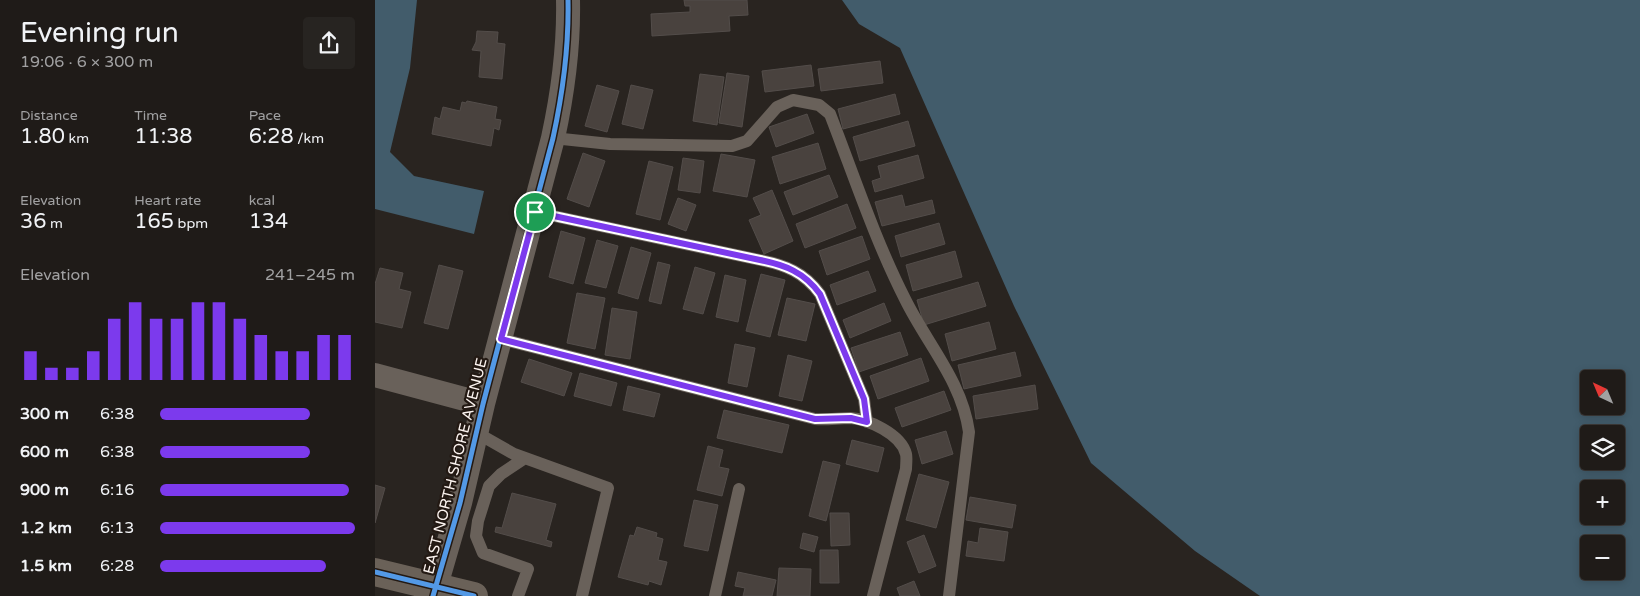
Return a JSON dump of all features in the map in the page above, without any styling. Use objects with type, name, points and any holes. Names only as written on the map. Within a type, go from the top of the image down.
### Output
[{"type":"main road","points":[[375,572],[435,592],[474,596]]},
{"type":"street","name":"EAST NORTH SHORE AVENUE","points":[[435,592],[471,507],[477,433],[483,404],[535,212],[561,100],[567,51],[568,0]]},
{"type":"street","points":[[375,375],[483,404]]},
{"type":"lane","points":[[553,138],[610,144],[732,146],[747,141],[777,107],[793,100],[819,105],[830,114],[895,279],[958,391],[966,410],[969,432],[949,596]]},
{"type":"lane","points":[[535,212],[775,263],[799,273],[811,282],[820,294],[864,399],[867,422]]},
{"type":"lane","points":[[501,339],[815,419],[851,418],[867,422],[891,434],[906,454],[906,470],[873,596]]},
{"type":"lane","points":[[477,433],[525,458],[608,488],[582,596]]},
{"type":"lane","points":[[518,596],[528,569],[483,553],[476,536],[471,507],[501,474],[525,458]]},
{"type":"lane","points":[[715,596],[739,489]]},
{"type":"water","points":[[375,0],[417,0],[410,68],[390,152],[414,176],[484,191],[474,234],[375,209]]},
{"type":"water","points":[[842,0],[1640,0],[1640,596],[1260,596],[1195,551],[1091,463],[1014,306],[900,48],[859,24]]},
{"type":"building","points":[[684,0],[747,0],[748,15],[729,16],[730,31],[652,36],[651,14],[690,12],[690,6],[685,6]]},
{"type":"building","points":[[477,31],[498,32],[497,43],[505,44],[502,79],[479,77],[481,51],[472,50],[476,42]]},
{"type":"building","points":[[880,61],[883,83],[821,91],[818,69]]},
{"type":"building","points":[[811,65],[814,86],[765,92],[762,71]]},
{"type":"building","points":[[727,73],[749,76],[742,127],[719,123]]},
{"type":"building","points":[[700,74],[724,77],[717,125],[693,121]]},
{"type":"building","points":[[597,85],[619,91],[607,132],[585,126]]},
{"type":"building","points":[[631,85],[653,90],[643,129],[622,124]]},
{"type":"building","points":[[895,94],[900,114],[843,129],[838,109]]},
{"type":"building","points":[[467,101],[497,107],[495,119],[501,120],[499,130],[494,128],[491,146],[432,134],[435,117],[440,119],[443,107],[460,111],[462,102],[466,103]]},
{"type":"building","points":[[807,114],[814,133],[776,147],[769,127]]},
{"type":"building","points":[[908,121],[915,146],[860,161],[853,137]]},
{"type":"building","points":[[818,143],[826,169],[780,184],[772,157]]},
{"type":"building","points":[[583,153],[605,161],[589,207],[567,199]]},
{"type":"building","points":[[721,154],[755,160],[747,197],[713,191]]},
{"type":"building","points":[[918,155],[924,178],[875,192],[872,181],[881,178],[878,166]]},
{"type":"building","points":[[683,158],[704,161],[700,193],[678,190]]},
{"type":"building","points":[[649,161],[673,167],[660,220],[636,214]]},
{"type":"building","points":[[829,175],[838,197],[793,215],[784,192]]},
{"type":"building","points":[[772,190],[793,241],[764,254],[749,220],[761,215],[753,198]]},
{"type":"building","points":[[902,195],[905,207],[932,200],[935,213],[882,226],[875,202]]},
{"type":"building","points":[[678,198],[696,205],[686,231],[668,224]]},
{"type":"building","points":[[847,204],[856,228],[805,248],[796,224]]},
{"type":"building","points":[[939,223],[945,244],[901,257],[895,236]]},
{"type":"building","points":[[561,231],[585,238],[573,284],[549,277]]},
{"type":"building","points":[[862,236],[870,259],[827,275],[819,251]]},
{"type":"building","points":[[597,240],[618,246],[606,288],[585,283]]},
{"type":"building","points":[[631,247],[651,253],[638,299],[618,293]]},
{"type":"building","points":[[955,251],[962,277],[913,291],[906,265]]},
{"type":"building","points":[[658,262],[670,265],[661,304],[649,301]]},
{"type":"building","points":[[439,265],[463,271],[448,329],[424,323]]},
{"type":"building","points":[[695,267],[715,273],[703,314],[683,309]]},
{"type":"building","points":[[380,268],[403,273],[399,289],[411,292],[402,328],[375,322],[375,284]]},
{"type":"building","points":[[868,271],[876,291],[837,305],[830,285]]},
{"type":"building","points":[[761,274],[785,280],[770,337],[746,331]]},
{"type":"building","points":[[725,275],[746,280],[738,322],[716,317]]},
{"type":"building","points":[[978,282],[986,306],[924,325],[917,300]]},
{"type":"building","points":[[577,293],[605,298],[595,349],[567,343]]},
{"type":"building","points":[[787,298],[815,304],[806,341],[778,335]]},
{"type":"building","points":[[884,303],[891,321],[850,338],[843,320]]},
{"type":"building","points":[[612,308],[637,312],[630,359],[605,355]]},
{"type":"building","points":[[989,322],[996,349],[952,361],[945,334]]},
{"type":"building","points":[[900,332],[908,355],[859,372],[851,348]]},
{"type":"building","points":[[735,344],[755,348],[747,387],[728,383]]},
{"type":"building","points":[[1015,352],[1021,376],[964,389],[958,365]]},
{"type":"building","points":[[788,355],[812,361],[802,401],[779,396]]},
{"type":"building","points":[[921,358],[929,381],[878,399],[870,376]]},
{"type":"building","points":[[529,359],[572,373],[564,396],[521,382]]},
{"type":"building","points":[[580,373],[617,383],[611,406],[574,396]]},
{"type":"building","points":[[1035,385],[1038,409],[976,419],[973,396]]},
{"type":"building","points":[[628,386],[660,394],[654,417],[623,410]]},
{"type":"building","points":[[944,391],[951,410],[902,427],[895,408]]},
{"type":"building","points":[[724,410],[789,425],[782,453],[717,438]]},
{"type":"building","points":[[946,431],[953,454],[922,464],[915,440]]},
{"type":"building","points":[[852,440],[884,448],[878,472],[846,464]]},
{"type":"building","points":[[708,446],[723,450],[719,467],[729,469],[722,496],[697,490]]},
{"type":"building","points":[[823,461],[840,465],[826,521],[809,516]]},
{"type":"building","points":[[919,474],[949,482],[936,528],[906,520]]},
{"type":"building","points":[[375,485],[385,488],[375,523]]},
{"type":"building","points":[[512,493],[556,504],[546,540],[552,542],[551,547],[495,532],[496,527],[502,528]]},
{"type":"building","points":[[970,497],[1016,505],[1012,528],[966,520]]},
{"type":"building","points":[[694,500],[718,505],[708,551],[684,546]]},
{"type":"building","points":[[830,513],[849,513],[850,545],[831,546]]},
{"type":"building","points":[[637,527],[657,533],[656,537],[663,539],[658,560],[667,562],[661,585],[649,581],[648,585],[618,577],[630,535],[634,536]]},
{"type":"building","points":[[980,528],[1008,532],[1004,561],[966,556],[968,541],[978,543]]},
{"type":"building","points":[[803,533],[818,537],[814,552],[800,548]]},
{"type":"building","points":[[924,535],[936,566],[919,573],[907,542]]},
{"type":"building","points":[[820,550],[838,550],[839,583],[820,583]]},
{"type":"building","points":[[779,568],[811,569],[810,596],[777,596]]},
{"type":"building","points":[[738,572],[776,580],[772,596],[743,596],[745,588],[735,586]]},
{"type":"building","points":[[914,581],[920,596],[900,596],[897,588]]},
{"type":"cycle path","points":[[433,596],[460,503],[483,404],[553,138],[565,69],[568,0]]},
{"type":"cycle path","points":[[375,572],[474,596]]},
{"type":"route","points":[[535,212],[783,265],[799,273],[811,282],[820,294],[864,399],[867,422],[851,418],[815,419],[501,339],[535,212]]}]
